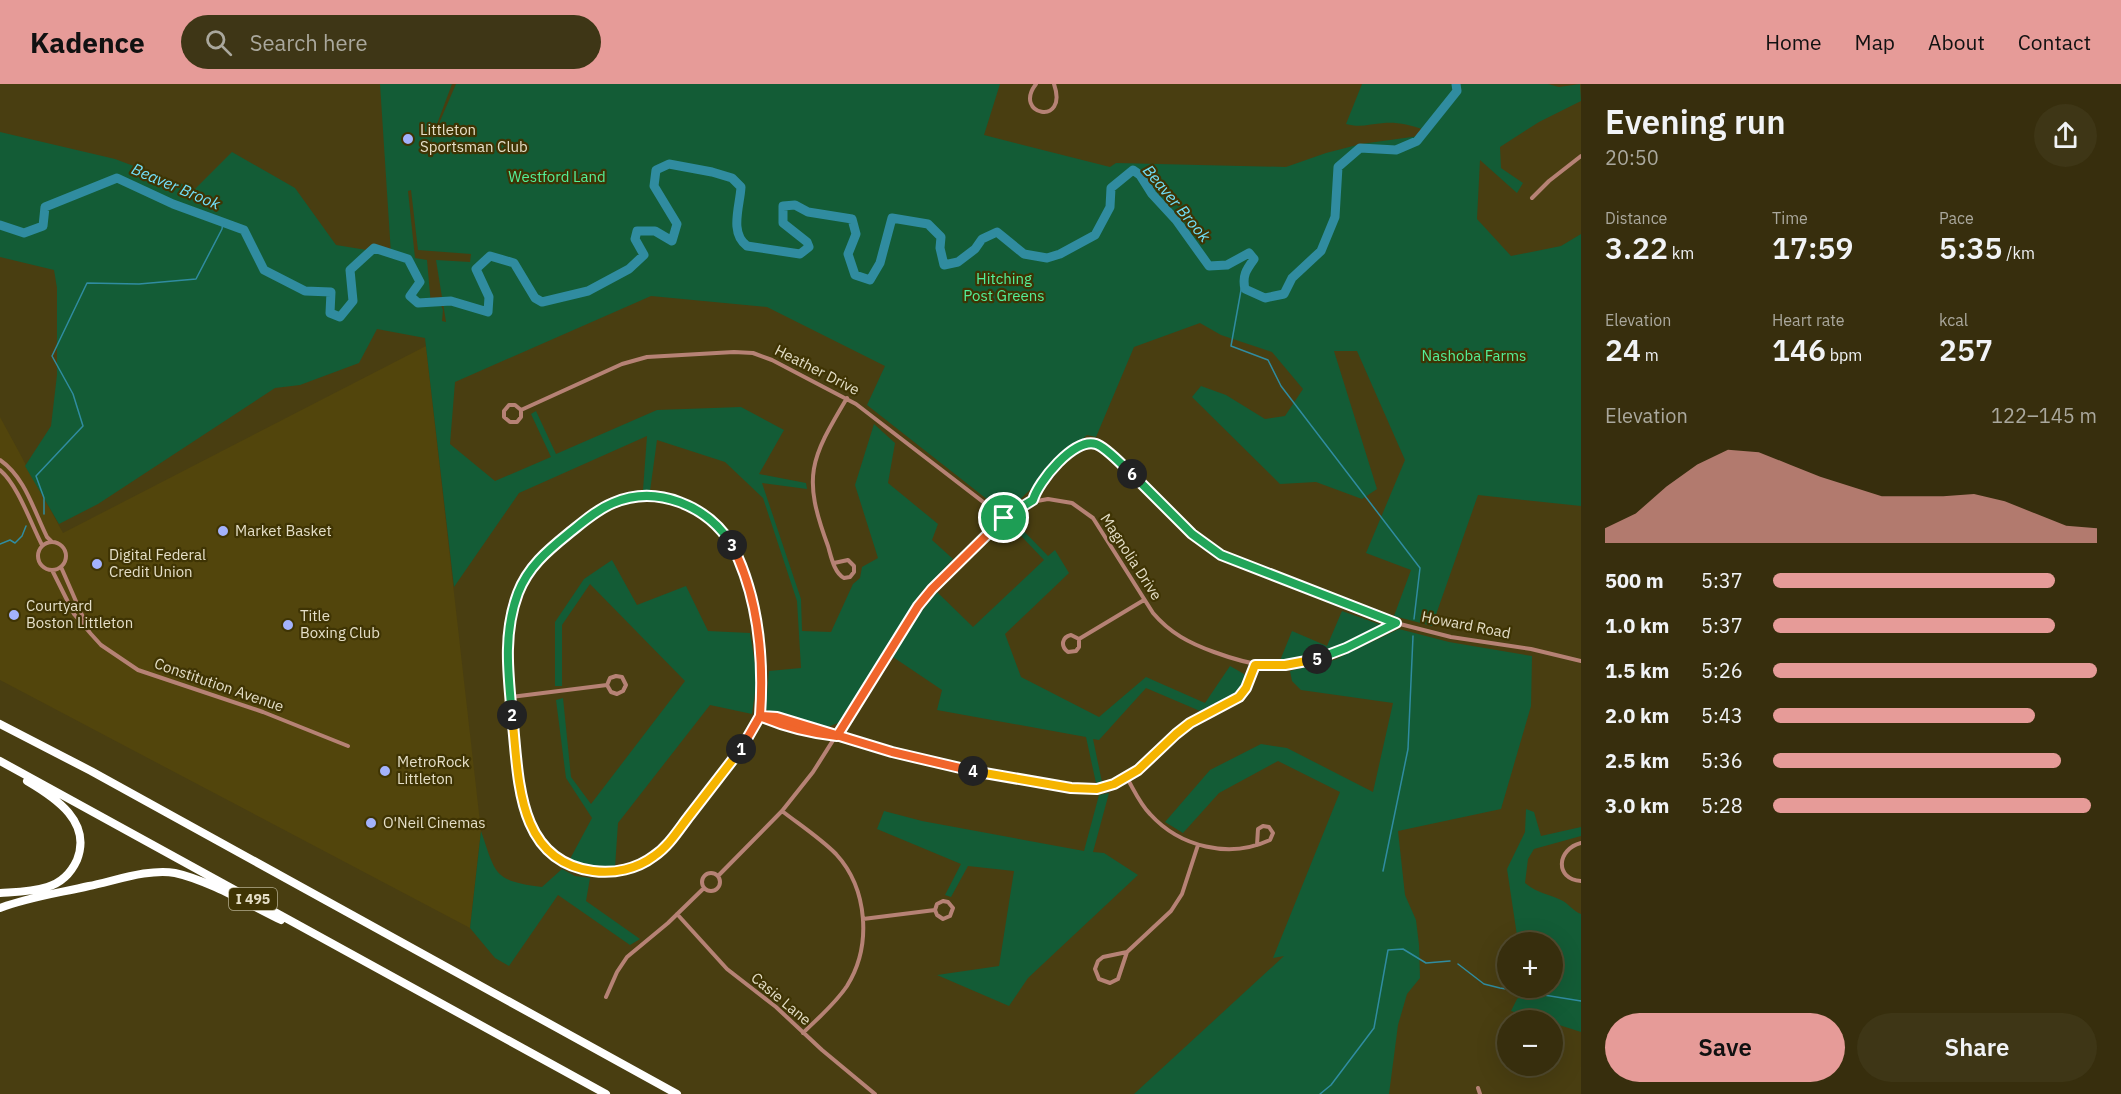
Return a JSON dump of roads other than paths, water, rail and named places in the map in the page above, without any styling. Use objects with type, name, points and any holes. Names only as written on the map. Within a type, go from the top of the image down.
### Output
[{"type":"highway","name":"I 495","points":[[0,724],[91,771],[677,1094]]},
{"type":"highway","name":"I 495","points":[[0,763],[606,1094]]},
{"type":"highway","points":[[0,763],[61,804],[76,822],[81,837],[81,849],[75,864],[61,880],[44,888],[0,894]]},
{"type":"highway","points":[[0,904],[140,875],[172,872],[211,886],[353,955]]},
{"type":"highway","points":[[0,908],[20,900]]},
{"type":"street","points":[[1036,84],[1030,92],[1029,101],[1034,108],[1042,112],[1051,110],[1057,103],[1058,97],[1054,84]]},
{"type":"street","points":[[1532,198],[1549,181],[1581,156]]},
{"type":"street","name":"Heather Drive","points":[[521,410],[634,360],[658,355],[734,352],[763,356],[848,398],[1004,518]]},
{"type":"street","points":[[834,563],[848,560],[854,566],[854,572],[850,577],[841,577],[834,563],[815,508],[813,472],[824,438],[848,398]]},
{"type":"street","name":"Heather Drive","points":[[509,405],[515,405],[521,410],[521,417],[516,422],[508,422],[504,417],[509,405]]},
{"type":"street","name":"Howard Road","points":[[1033,500],[1041,481],[1062,460],[1083,445],[1095,444],[1126,468],[1192,534],[1215,552],[1234,561],[1396,623],[1451,637],[1531,649],[1581,661]]},
{"type":"street","name":"Constitution Avenue","points":[[0,460],[9,467],[25,488],[47,537],[62,546],[66,552],[66,558],[61,567],[91,634]]},
{"type":"street","name":"Constitution Avenue","points":[[0,470],[6,475],[42,545],[37,554],[38,561],[45,569],[52,570],[74,614],[101,645],[138,670],[263,712],[348,746]]},
{"type":"street","points":[[653,496],[678,502],[703,514],[723,532],[738,557],[752,598],[762,672],[760,716],[743,747],[663,849],[634,867],[600,872],[578,867],[557,857],[540,841],[528,822],[522,800],[510,697],[507,660],[509,628],[518,593],[532,566],[550,548],[600,510],[630,497],[653,496]]},
{"type":"street","points":[[718,876],[782,811],[813,772],[918,606],[932,589],[1004,518],[1033,500]]},
{"type":"street","name":"Magnolia Drive","points":[[1033,500],[1064,500],[1086,512],[1102,531],[1144,600],[1161,623],[1180,637],[1238,661],[1255,665],[1285,665],[1319,658],[1396,623]]},
{"type":"street","points":[[42,545],[52,542]]},
{"type":"street","points":[[52,570],[61,567]]},
{"type":"street","points":[[1079,639],[1144,600]]},
{"type":"street","points":[[74,614],[81,611]]},
{"type":"street","points":[[1074,635],[1079,639],[1080,645],[1076,651],[1068,652],[1064,648],[1063,642],[1066,637],[1074,635]]},
{"type":"street","points":[[760,716],[776,723],[837,736],[945,765],[1071,788],[1100,788],[1127,778],[1182,729],[1239,697],[1246,688],[1255,665]]},
{"type":"street","points":[[616,676],[622,677],[626,685],[623,691],[617,694],[610,692],[608,686],[610,678],[616,676]]},
{"type":"street","points":[[510,697],[608,686]]},
{"type":"street","points":[[1127,778],[1146,809],[1178,837],[1198,844],[1231,850],[1257,845],[1269,841],[1273,831],[1269,827],[1263,826],[1258,829],[1257,845]]},
{"type":"street","points":[[782,811],[824,843],[844,864],[855,885],[863,919],[862,942],[852,976],[839,996],[803,1033]]},
{"type":"street","points":[[1581,843],[1568,848],[1562,862],[1567,875],[1572,880],[1581,881]]},
{"type":"street","points":[[1127,952],[1122,974],[1118,979],[1107,983],[1099,979],[1095,969],[1098,961],[1106,956],[1127,952],[1177,904],[1198,844]]},
{"type":"street","points":[[713,873],[718,876],[720,881],[718,888],[711,891],[704,888],[702,881],[705,875],[713,873]]},
{"type":"street","points":[[606,998],[617,972],[627,957],[704,888]]},
{"type":"street","points":[[943,900],[953,908],[952,913],[946,918],[939,917],[935,910],[937,903],[943,900]]},
{"type":"street","points":[[863,919],[935,910]]},
{"type":"street","name":"Casie Lane","points":[[677,914],[720,962],[776,1007],[875,1094]]},
{"type":"street","points":[[1478,1088],[1480,1094]]},
{"type":"waterway","name":"Beaver Brook","points":[[0,225],[24,233],[43,226],[45,207],[117,178],[173,204],[244,230],[264,270],[305,291],[331,292],[330,313],[340,317],[353,301],[350,270],[374,248],[408,259],[420,282],[410,296],[418,303],[451,301],[488,312],[489,297],[476,269],[490,256],[514,263],[535,298],[542,302],[588,291],[629,269],[644,255],[635,239],[637,231],[655,231],[672,241],[677,224],[654,186],[656,170],[669,164],[732,178],[741,187],[737,227],[738,234],[747,246],[800,254],[809,247],[807,242],[783,223],[783,206],[795,205],[808,212],[852,219],[856,234],[848,254],[855,275],[870,280],[880,263],[892,218],[928,224],[941,237],[940,248],[944,265],[958,262],[975,249],[982,239],[997,232],[1024,254],[1047,258],[1060,254],[1095,235],[1110,207],[1111,188],[1133,170],[1140,175],[1152,194],[1176,220],[1209,266],[1227,265],[1249,253],[1254,259],[1245,273],[1245,289],[1265,298],[1284,294],[1292,278],[1321,251],[1335,217],[1338,167],[1360,148],[1396,150],[1417,141],[1457,91],[1456,84]]},
{"type":"waterway","name":"Beaver Brook","points":[[44,514],[44,498],[36,476],[83,426],[73,394],[52,356],[87,283],[139,284],[196,279],[222,229],[223,222]]},
{"type":"waterway","points":[[1243,279],[1231,346],[1268,360],[1281,386],[1420,568],[1414,619]]},
{"type":"waterway","name":"Beaver Brook","points":[[0,544],[10,540],[15,543],[22,536],[26,526]]},
{"type":"waterway","points":[[1383,871],[1408,749],[1413,636]]},
{"type":"waterway","points":[[1320,1094],[1331,1085],[1374,1028],[1388,950],[1403,949],[1426,963],[1450,961]]},
{"type":"waterway","points":[[1458,964],[1484,984],[1581,1001]]},
{"type":"place","name":"Littleton Sportsman Club","points":[[408,139]]},
{"type":"place","name":"Market Basket","points":[[223,531]]},
{"type":"place","name":"Digital Federal Credit Union","points":[[97,564]]},
{"type":"place","name":"Courtyard Boston Littleton","points":[[14,615]]},
{"type":"place","name":"Title Boxing Club","points":[[288,625]]},
{"type":"place","name":"MetroRock Littleton","points":[[385,771]]},
{"type":"place","name":"O'Neil Cinemas","points":[[371,823]]},
{"type":"park label","name":"Westford Land","points":[[557,177]]},
{"type":"park label","name":"Hitching Post Greens","points":[[1004,288]]},
{"type":"park label","name":"Nashoba Farms","points":[[1474,356]]}]
